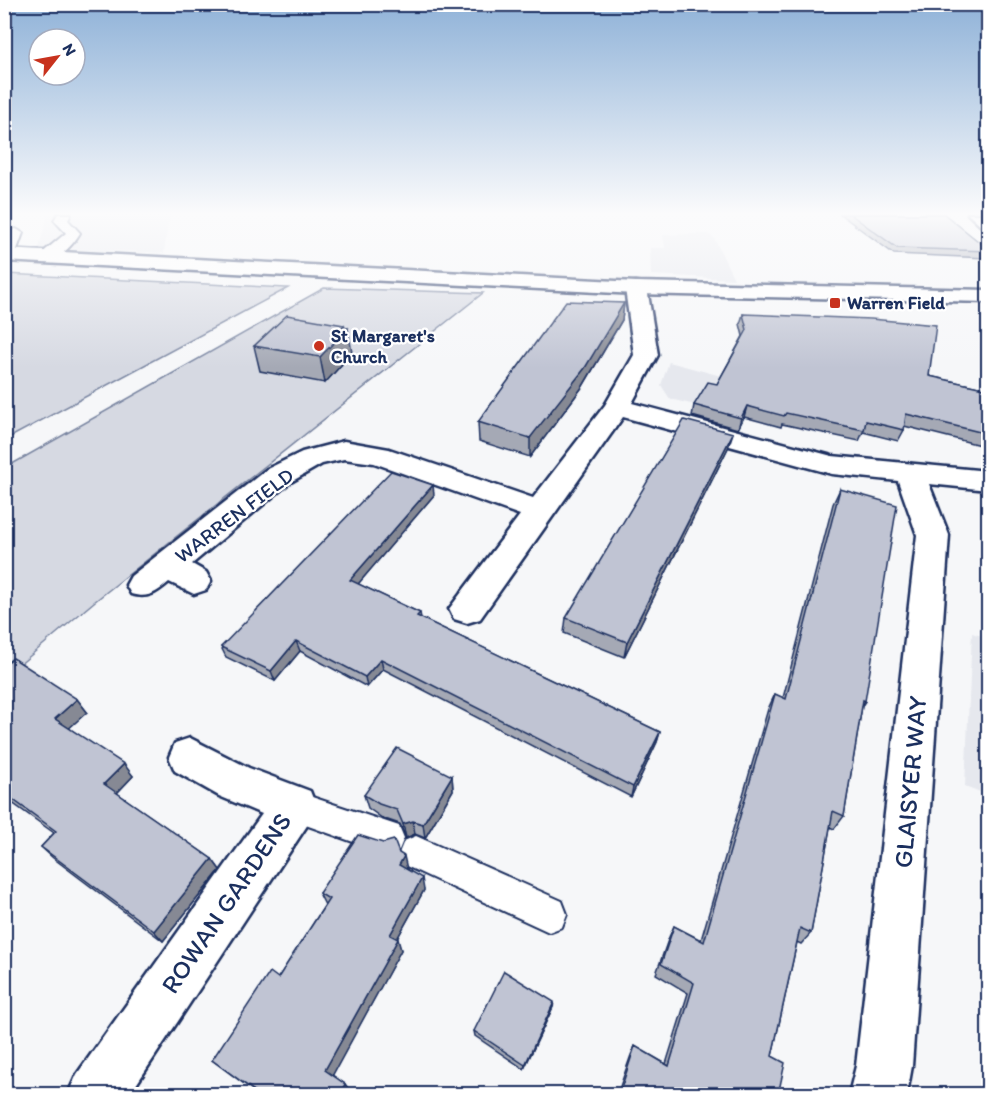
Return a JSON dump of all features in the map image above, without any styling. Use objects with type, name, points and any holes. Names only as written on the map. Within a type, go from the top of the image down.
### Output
[{"type":"street","points":[[204,265],[636,288],[988,296]]},
{"type":"street","points":[[467,609],[617,407],[646,355],[636,288]]},
{"type":"street","points":[[617,407],[832,465],[988,480]]},
{"type":"street","name":"WARREN FIELD","points":[[168,577],[278,476],[312,458],[344,450],[380,455],[540,511]]},
{"type":"street","name":"GLAISYER WAY","points":[[878,1095],[885,1055],[933,535],[910,473]]},
{"type":"street","name":"ROWAN GARDENS","points":[[97,1095],[294,806],[234,782],[190,757]]},
{"type":"lane","points":[[294,806],[402,845],[549,914]]},
{"type":"shaded area","points":[[651,265],[727,265],[734,279],[651,275]]},
{"type":"shaded area","points":[[5,274],[288,288],[5,440]]},
{"type":"shaded area","points":[[324,288],[483,293],[94,602],[5,677],[5,468]]},
{"type":"shaded area","points":[[669,362],[725,377],[804,377],[782,426],[670,399],[661,385]]},
{"type":"shaded area","points":[[972,633],[988,638],[988,795],[965,786]]},
{"type":"building","points":[[566,301],[624,303],[585,368],[530,438],[478,422]]},
{"type":"building","points":[[743,314],[871,319],[936,325],[929,376],[988,389],[988,434],[906,414],[904,430],[866,421],[864,430],[786,413],[784,416],[747,406],[741,418],[694,405],[708,382],[717,384],[747,330]]},
{"type":"building","points":[[287,315],[344,325],[342,327],[348,328],[320,357],[254,346]]},
{"type":"building","points":[[684,420],[733,433],[627,642],[566,618]]},
{"type":"building","points":[[391,471],[433,485],[350,580],[420,613],[417,616],[660,732],[633,787],[381,659],[365,677],[296,641],[271,671],[221,647]]},
{"type":"building","points":[[840,489],[897,505],[844,816],[833,811],[811,933],[800,928],[772,1056],[785,1063],[778,1095],[619,1095],[635,1046],[669,1066],[694,983],[661,964],[674,926],[704,942],[775,694],[786,699]]},
{"type":"building","points":[[13,658],[77,699],[55,719],[124,764],[104,784],[212,859],[154,931],[41,847],[56,831],[4,793],[4,665]]},
{"type":"building","points":[[397,748],[452,776],[423,824],[413,821],[403,824],[397,810],[379,804],[364,795]]},
{"type":"building","points":[[358,835],[383,843],[394,840],[399,853],[404,856],[399,865],[422,878],[390,935],[398,939],[325,1070],[345,1084],[339,1095],[260,1095],[212,1060],[270,972],[278,978],[329,899],[319,893]]},
{"type":"building","points":[[504,971],[554,1002],[525,1065],[474,1031]]},
{"type":"place","name":"Warren Field","points":[[835,303]]},
{"type":"place","name":"St Margaret's Church","points":[[319,346]]}]
